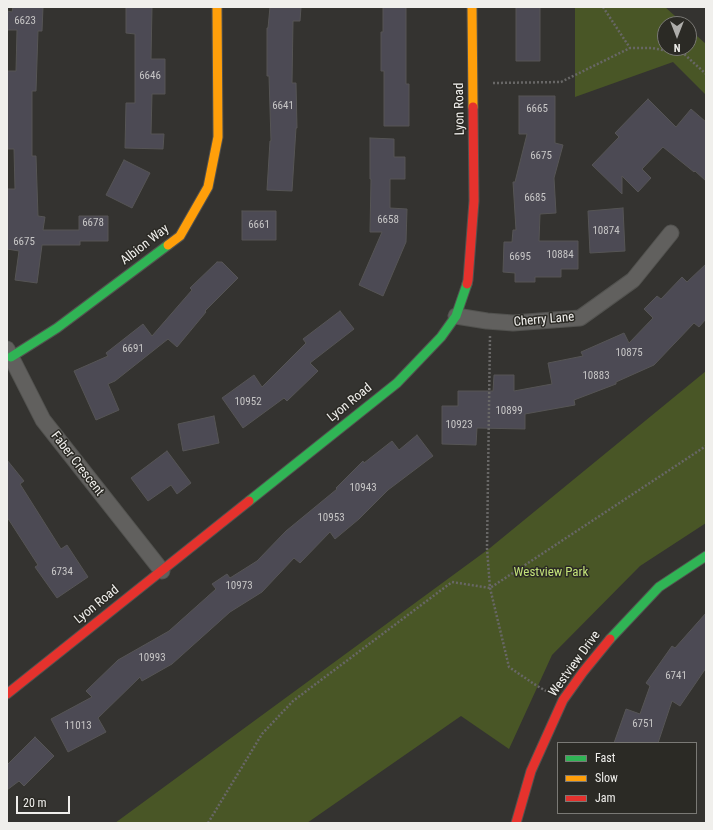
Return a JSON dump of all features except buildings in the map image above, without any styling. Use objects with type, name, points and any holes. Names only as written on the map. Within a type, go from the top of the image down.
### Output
[{"type":"street","name":"Albion Way","points":[[9,352],[57,328],[180,236],[208,187],[218,137],[217,7]]},
{"type":"street","name":"Lyon Road","points":[[7,694],[397,383],[441,337],[456,316],[468,280],[474,201],[472,7]]},
{"type":"street","name":"Cherry Lane","points":[[456,316],[513,323],[580,318],[633,280],[671,233]]},
{"type":"street","name":"Faber Crescent","points":[[9,352],[43,420],[162,570]]},
{"type":"street","name":"Westview Drive","points":[[516,823],[531,771],[567,694],[612,636],[659,587],[706,556]]},
{"type":"path","points":[[604,7],[630,48]]},
{"type":"path","points":[[489,83],[561,82],[630,48],[652,48],[684,54],[706,74]]},
{"type":"path","points":[[490,334],[487,548],[490,588],[509,666],[546,691]]},
{"type":"path","points":[[208,823],[262,734],[294,700],[452,582],[490,588],[706,446]]},
{"type":"green space","points":[[575,7],[665,7],[675,16],[657,16],[657,56],[697,56],[697,36],[706,44],[706,95],[673,62],[575,97]]},
{"type":"green space","name":"Westview Park","points":[[706,371],[706,523],[640,566],[552,655],[509,749],[461,716],[307,823],[115,823],[490,548]]},
{"type":"traffic: fast","points":[[11,357],[57,328],[168,245]]},
{"type":"traffic: fast","points":[[249,501],[397,383],[441,337],[456,316],[467,284]]},
{"type":"traffic: fast","points":[[610,639],[659,587],[706,556]]},
{"type":"traffic: slow","points":[[168,245],[180,236],[208,187],[218,137],[217,7]]},
{"type":"traffic: slow","points":[[472,7],[473,107]]},
{"type":"traffic: jam","points":[[467,284],[474,201],[473,107]]},
{"type":"traffic: jam","points":[[7,694],[249,501]]},
{"type":"traffic: jam","points":[[516,823],[531,771],[563,700],[583,672],[610,639]]}]
